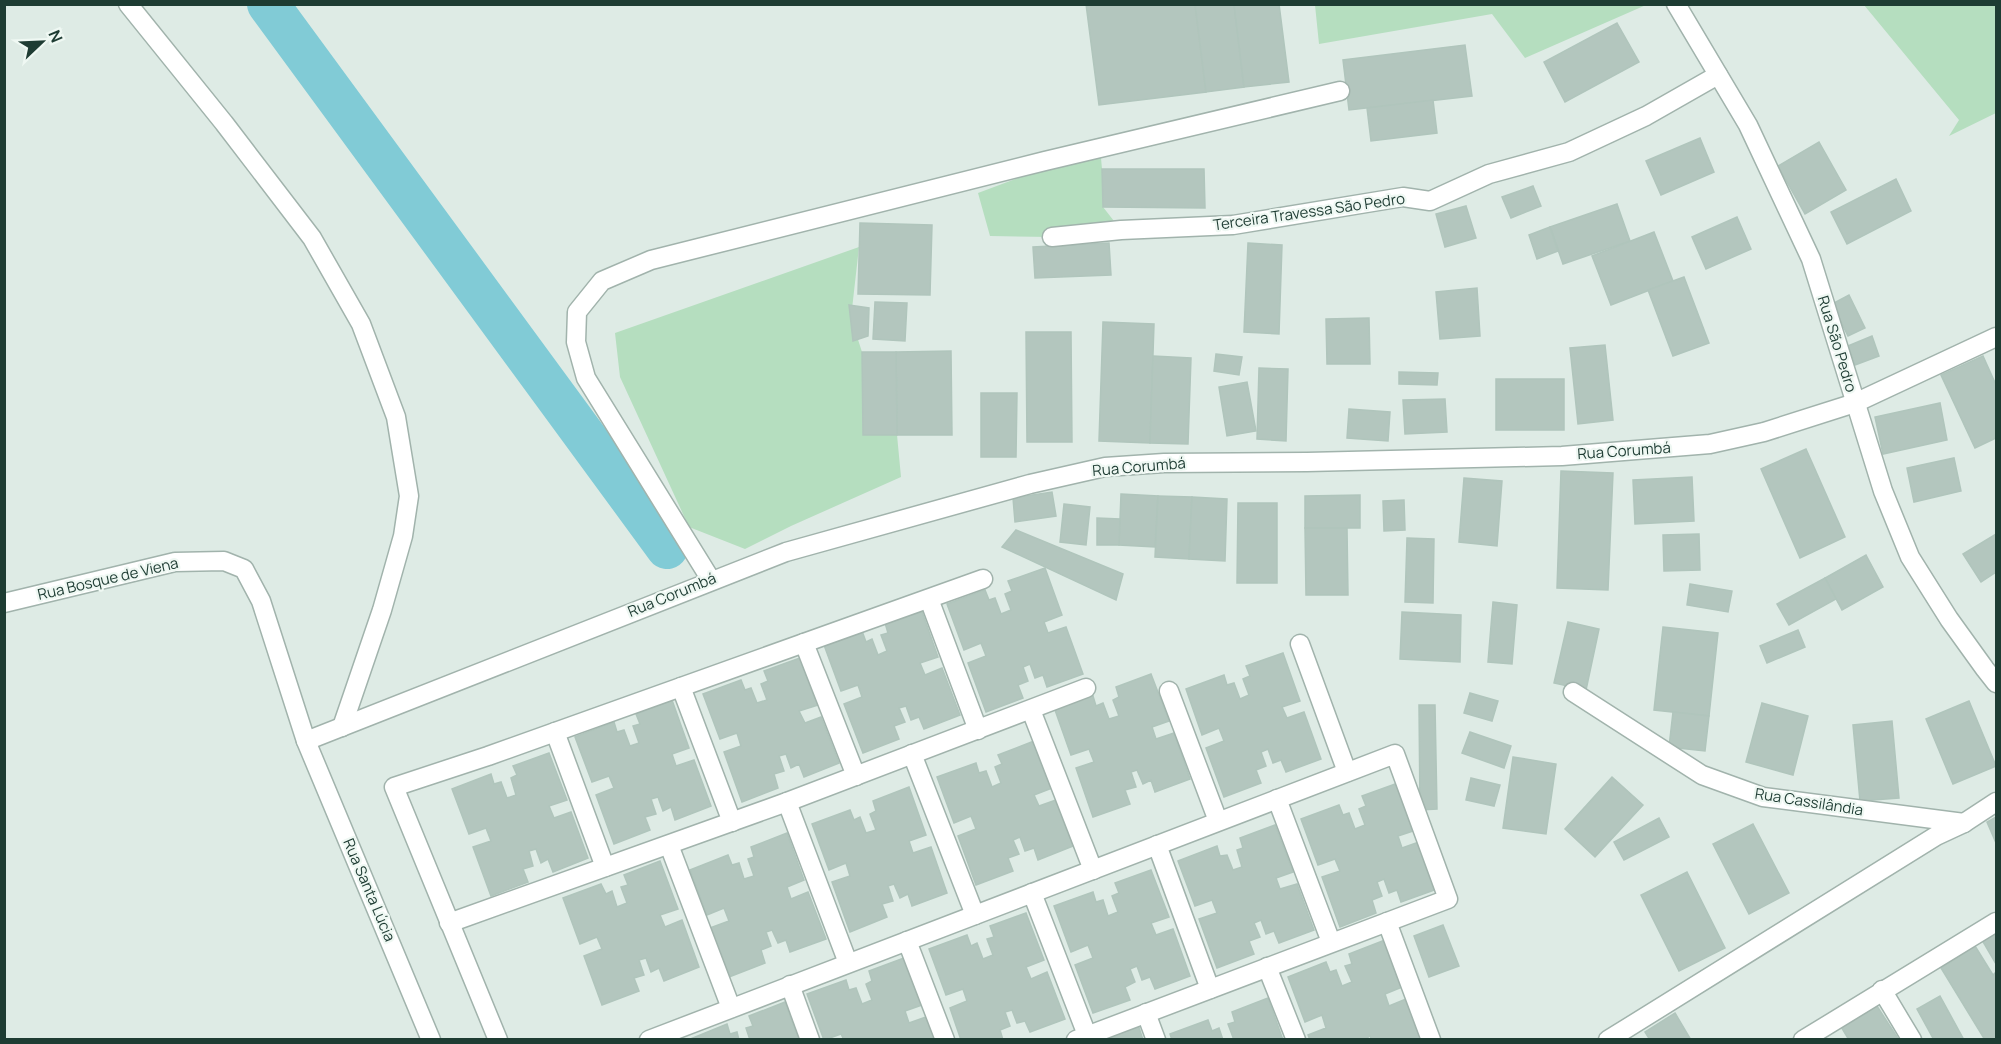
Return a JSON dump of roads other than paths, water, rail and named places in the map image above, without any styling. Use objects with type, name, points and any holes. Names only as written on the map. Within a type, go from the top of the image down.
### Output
[{"type":"street","points":[[128,4],[224,123],[312,238],[361,324],[396,417],[409,496],[403,536],[382,610],[342,727]]},
{"type":"street","name":"Rua São Pedro","points":[[1676,4],[1748,125],[1811,260],[1883,491],[1910,557],[1949,619],[1996,682]]},
{"type":"street","name":"Terceira Travessa São Pedro","points":[[1052,237],[1121,230],[1233,225],[1403,197],[1430,201],[1489,174],[1569,152],[1646,116],[1718,75]]},
{"type":"street","points":[[711,580],[586,378],[576,342],[578,312],[602,281],[651,260],[1056,158],[1340,91]]},
{"type":"street","name":"Rua Corumbá","points":[[306,741],[786,552],[1030,484],[1105,466],[1562,456],[1710,444],[1764,432],[1855,403],[1996,337]]},
{"type":"street","name":"Rua Bosque de Viena","points":[[4,603],[175,562],[224,561],[244,569],[261,601],[306,741]]},
{"type":"street","points":[[498,1040],[394,787],[983,579]]},
{"type":"street","points":[[929,598],[978,730]]},
{"type":"street","points":[[804,643],[856,776]]},
{"type":"street","points":[[1300,644],[1347,772]]},
{"type":"street","points":[[681,687],[732,822]]},
{"type":"street","points":[[449,923],[787,802],[1086,688]]},
{"type":"street","points":[[1169,691],[1218,821]]},
{"type":"street","name":"Rua Cassilândia","points":[[1573,692],[1702,776],[1763,797],[1964,823]]},
{"type":"street","points":[[1031,710],[1093,870]]},
{"type":"street","points":[[555,732],[605,867]]},
{"type":"street","name":"Rua Santa Lúcia","points":[[306,741],[431,1040]]},
{"type":"street","points":[[912,754],[975,915]]},
{"type":"street","points":[[661,1037],[730,1008],[1395,754],[1448,898],[1082,1037],[1032,893]]},
{"type":"street","points":[[1277,799],[1331,942]]},
{"type":"street","points":[[787,802],[848,963]]},
{"type":"street","points":[[1608,1040],[1936,836],[1964,823],[1996,802]]},
{"type":"street","points":[[669,845],[730,1008]]},
{"type":"street","points":[[1157,845],[1210,989]]},
{"type":"street","points":[[1387,922],[1431,1040]]},
{"type":"street","points":[[1803,1040],[1996,922]]},
{"type":"street","points":[[907,941],[945,1040]]},
{"type":"street","points":[[1267,967],[1296,1040]]},
{"type":"street","points":[[790,985],[810,1040]]},
{"type":"street","points":[[1882,990],[1912,1040]]},
{"type":"street","points":[[1146,1013],[1156,1040]]},
{"type":"waterway","points":[[268,4],[667,548]]}]
